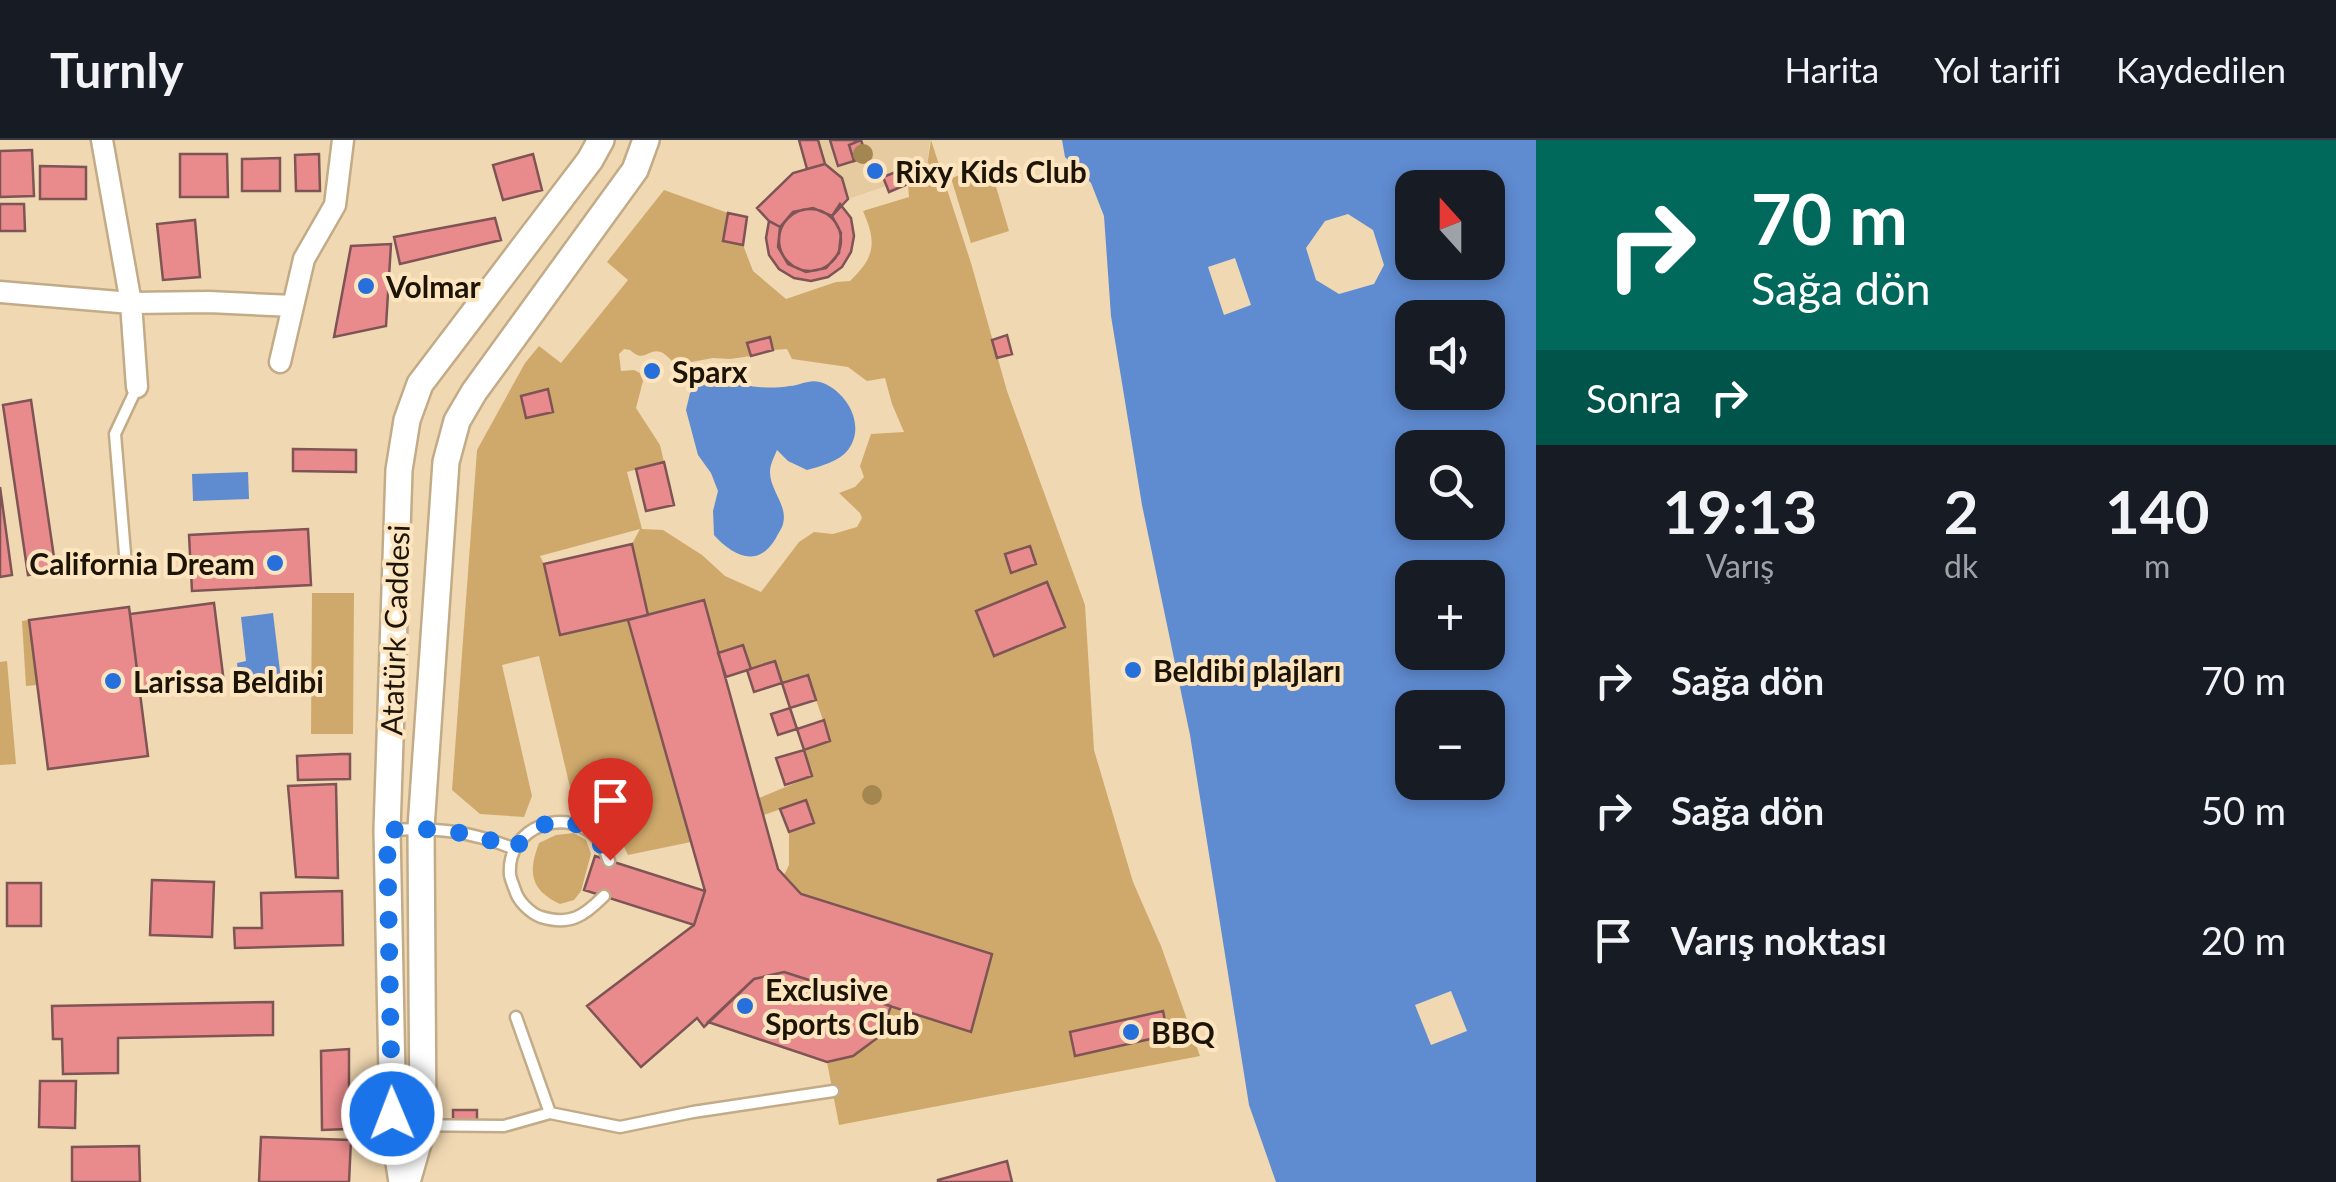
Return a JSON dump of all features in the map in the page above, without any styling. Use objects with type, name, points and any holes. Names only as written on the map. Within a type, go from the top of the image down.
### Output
[{"type":"street","points":[[102,140],[131,303],[137,386]]},
{"type":"street","points":[[280,362],[304,258],[335,205],[342,140]]},
{"type":"street","name":"Atatürk Caddesi","points":[[404,1182],[393,1125],[387,830],[399,470],[407,420],[420,384],[590,160],[600,140]]},
{"type":"street","name":"Atatürk Caddesi","points":[[404,1182],[422,1126],[421,828],[446,462],[457,421],[474,392],[635,170],[646,140]]},
{"type":"street","points":[[0,292],[131,303],[293,306]]},
{"type":"lane","points":[[126,566],[114,434],[137,386]]},
{"type":"lane","points":[[604,896],[585,914],[560,921],[536,916],[517,898],[510,874],[515,849],[526,834],[541,824],[563,821],[584,827],[600,841],[610,860]]},
{"type":"lane","points":[[387,830],[421,828],[480,835],[515,849]]},
{"type":"lane","points":[[516,1017],[550,1113]]},
{"type":"lane","points":[[393,1125],[504,1126],[550,1113],[620,1127],[833,1091]]},
{"type":"shaded area","name":"Rixy Kids Club","points":[[799,140],[930,140],[927,166],[917,180],[889,192],[886,186],[848,199],[807,169]]},
{"type":"shaded area","points":[[931,140],[1007,391],[1085,605],[1094,750],[1133,882],[1161,946],[1200,1056],[839,1125],[827,1062],[853,1056],[880,1036],[801,894],[784,875],[789,865],[789,832],[814,822],[806,800],[764,815],[759,798],[812,776],[804,750],[830,741],[808,676],[782,683],[775,662],[751,669],[743,645],[718,653],[705,606],[648,615],[632,544],[640,529],[540,556],[560,635],[628,620],[691,842],[628,855],[605,806],[570,787],[539,656],[502,665],[532,796],[524,817],[480,814],[452,790],[477,450],[525,363],[539,346],[561,363],[628,280],[607,262],[664,190],[728,213],[723,241],[743,245],[753,271],[786,299],[850,281],[865,264],[871,249],[863,211],[909,197],[908,184],[917,180],[914,172],[927,166]],"holes":[[[770,337],[773,350],[787,349],[792,359],[848,367],[867,381],[885,378],[904,432],[871,434],[860,466],[864,477],[855,487],[839,493],[860,513],[862,518],[857,527],[833,534],[814,532],[799,542],[761,592],[725,576],[702,555],[663,530],[642,529],[627,472],[664,462],[660,445],[636,408],[643,381],[640,373],[621,371],[619,354],[624,349],[639,356],[661,352],[680,370],[686,363],[751,356],[748,343]]]},
{"type":"shaded area","points":[[990,166],[1009,231],[971,243],[951,178]]},
{"type":"shaded area","points":[[312,593],[354,593],[353,734],[311,734]]},
{"type":"shaded area","points":[[29,620],[37,685],[26,686],[22,621]]},
{"type":"shaded area","points":[[7,661],[16,764],[0,765],[0,662]]},
{"type":"shaded area","points":[[574,833],[586,840],[591,854],[581,891],[574,900],[560,904],[537,886],[533,863],[539,843],[556,835]]},
{"type":"water","points":[[1062,140],[1536,140],[1536,1182],[1276,1182],[1249,1105],[1190,735],[1142,505],[1111,316],[1104,216],[1091,183],[1065,157]]},
{"type":"water","points":[[708,380],[763,387],[820,382],[838,392],[854,420],[848,450],[829,463],[807,470],[788,461],[777,450],[770,472],[783,511],[783,524],[769,548],[753,556],[729,549],[714,535],[713,511],[718,491],[698,455],[686,410],[690,393]]},
{"type":"water","points":[[248,472],[249,499],[193,501],[192,474]]},
{"type":"water","points":[[273,613],[282,688],[249,691],[247,672],[238,673],[237,663],[246,661],[241,617]]},
{"type":"pier","points":[[1348,214],[1373,230],[1384,265],[1374,284],[1339,294],[1316,280],[1306,248],[1325,221]]},
{"type":"pier","points":[[1235,258],[1251,305],[1224,315],[1208,267]]},
{"type":"pier","points":[[1451,991],[1467,1031],[1431,1045],[1415,1005]]},
{"type":"building","points":[[799,140],[818,140],[825,164],[807,169]]},
{"type":"building","points":[[830,140],[861,140],[849,145],[854,161],[838,166]]},
{"type":"building","points":[[861,140],[862,158],[854,161],[849,145]]},
{"type":"building","points":[[32,150],[34,196],[0,197],[0,151]]},
{"type":"building","points":[[180,154],[227,154],[228,197],[180,197]]},
{"type":"building","points":[[319,154],[320,191],[296,191],[295,155]]},
{"type":"building","points":[[533,154],[542,190],[503,200],[493,165]]},
{"type":"building","points":[[280,158],[280,191],[242,191],[242,159]]},
{"type":"building","points":[[825,164],[842,178],[848,199],[832,216],[813,208],[793,212],[780,227],[757,208],[793,173]]},
{"type":"building","points":[[40,166],[86,167],[86,199],[40,199]]},
{"type":"building","points":[[911,166],[917,180],[889,192],[883,177]]},
{"type":"building","points":[[0,204],[24,204],[25,231],[0,231]]},
{"type":"building","points":[[840,204],[851,218],[854,236],[842,267],[828,277],[811,281],[794,278],[779,269],[769,255],[769,221],[780,227],[778,247],[788,264],[806,272],[826,268],[839,253],[841,233],[832,216]]},
{"type":"building","points":[[810,209],[832,218],[841,240],[832,262],[810,271],[788,262],[779,240],[788,218]]},
{"type":"building","points":[[728,213],[747,217],[743,245],[723,241]]},
{"type":"building","points":[[495,218],[501,240],[400,264],[394,237]]},
{"type":"building","points":[[195,220],[200,277],[163,280],[157,224]]},
{"type":"building","name":"Volmar","points":[[391,244],[386,326],[334,337],[351,246]]},
{"type":"building","points":[[1007,335],[1012,354],[997,358],[992,340]]},
{"type":"building","points":[[770,337],[773,350],[751,356],[747,343]]},
{"type":"building","points":[[548,389],[553,412],[526,418],[521,396]]},
{"type":"building","points":[[31,400],[56,571],[28,575],[3,405]]},
{"type":"building","points":[[293,449],[356,450],[356,472],[293,471]]},
{"type":"building","points":[[664,462],[674,505],[646,511],[636,469]]},
{"type":"building","points":[[0,487],[12,575],[0,577]]},
{"type":"building","points":[[308,529],[311,585],[192,591],[189,535]]},
{"type":"building","points":[[632,544],[648,615],[560,635],[544,564]]},
{"type":"building","points":[[1030,546],[1036,564],[1011,573],[1005,554]]},
{"type":"building","points":[[1047,582],[1065,627],[994,656],[976,611]]},
{"type":"building","points":[[704,600],[778,869],[801,894],[992,954],[971,1032],[784,972],[754,979],[704,1027],[697,1018],[641,1067],[587,1006],[694,925],[705,891],[628,620]]},
{"type":"building","points":[[214,603],[224,683],[140,694],[130,614]]},
{"type":"building","points":[[129,607],[148,756],[48,769],[29,620]]},
{"type":"building","points":[[743,645],[751,669],[726,677],[718,653]]},
{"type":"building","points":[[775,661],[782,683],[754,692],[747,670]]},
{"type":"building","points":[[808,675],[816,700],[790,708],[782,683]]},
{"type":"building","points":[[790,708],[797,729],[778,735],[771,714]]},
{"type":"building","points":[[824,720],[830,741],[804,750],[797,729]]},
{"type":"building","points":[[804,750],[812,776],[785,785],[776,758]]},
{"type":"building","points":[[350,754],[350,779],[298,780],[297,756]]},
{"type":"building","points":[[336,784],[338,878],[296,877],[288,786]]},
{"type":"building","points":[[806,800],[814,823],[789,832],[780,809]]},
{"type":"building","points":[[595,856],[705,891],[694,925],[584,890]]},
{"type":"building","points":[[152,880],[214,882],[212,937],[150,935]]},
{"type":"building","points":[[7,883],[41,883],[41,926],[7,926]]},
{"type":"building","points":[[342,891],[343,945],[235,948],[234,928],[262,928],[261,893]]},
{"type":"building","points":[[784,972],[891,1006],[880,1036],[853,1056],[827,1062],[708,1022],[754,979]]},
{"type":"building","points":[[273,1002],[273,1035],[118,1038],[118,1073],[63,1074],[62,1039],[53,1039],[52,1006]]},
{"type":"building","points":[[1163,1011],[1168,1035],[1075,1056],[1070,1032]]},
{"type":"building","points":[[349,1049],[349,1129],[322,1130],[321,1051]]},
{"type":"building","points":[[40,1081],[76,1081],[75,1128],[39,1127]]},
{"type":"building","points":[[453,1110],[477,1110],[477,1122],[453,1122]]},
{"type":"building","points":[[261,1137],[351,1140],[349,1182],[259,1182]]},
{"type":"building","points":[[139,1146],[140,1182],[72,1182],[72,1147]]},
{"type":"building","points":[[1007,1161],[1012,1182],[938,1182],[938,1180]]},
{"type":"place","name":"Rixy Kids Club","points":[[875,171]]},
{"type":"place","name":"Volmar","points":[[366,286]]},
{"type":"place","name":"Sparx","points":[[652,371]]},
{"type":"place","name":"California Dream","points":[[275,563]]},
{"type":"place","name":"Beldibi plajları","points":[[1133,670]]},
{"type":"place","name":"Larissa Beldibi","points":[[113,681]]},
{"type":"place","name":"Exclusive Sports Club","points":[[745,1006]]},
{"type":"place","name":"BBQ","points":[[1131,1032]]},
{"type":"route","points":[[392,1114],[387,830],[421,828],[480,835],[515,849],[526,834],[541,824],[563,821],[584,827],[600,841],[610,860]]}]
